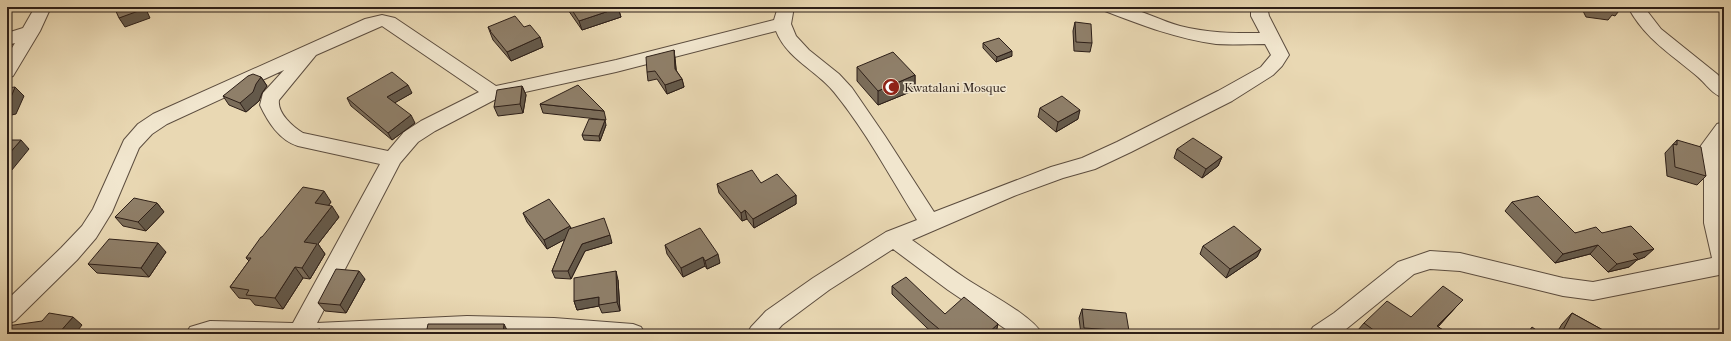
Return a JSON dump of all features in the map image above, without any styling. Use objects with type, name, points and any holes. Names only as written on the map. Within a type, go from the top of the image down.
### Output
[{"type":"street","points":[[7,72],[43,7]]},
{"type":"street","points":[[1111,7],[1167,28],[1195,36],[1218,39],[1271,38]]},
{"type":"street","points":[[759,334],[774,318],[821,284],[894,238],[1007,191],[1058,172],[1088,164],[1225,96],[1267,71],[1276,62],[1280,55],[1260,16],[1259,7]]},
{"type":"street","points":[[1636,7],[1649,27],[1662,40],[1698,68],[1724,92]]},
{"type":"street","points":[[300,333],[392,159],[411,137],[428,126],[493,93],[616,66],[784,16],[789,40],[802,53],[825,71],[844,91],[873,133],[930,223]]},
{"type":"street","points":[[7,314],[69,254],[89,232],[102,212],[131,145],[145,130],[160,119],[313,49],[371,23],[382,20],[389,22],[493,93]]},
{"type":"street","points":[[7,39],[31,31]]},
{"type":"street","points":[[313,49],[270,98],[269,105],[282,128],[298,139],[392,159]]},
{"type":"street","points":[[1321,334],[1342,320],[1406,268],[1430,260],[1460,262],[1563,287],[1593,291],[1724,264],[1714,223],[1714,180],[1710,162],[1710,147],[1724,129]]},
{"type":"street","points":[[894,238],[956,284],[1030,334]]},
{"type":"street","points":[[198,334],[210,331],[300,333],[359,332],[466,326],[554,328],[633,334]]},
{"type":"building","points":[[114,7],[143,7],[144,9],[119,18]]},
{"type":"building","points":[[570,7],[618,7],[618,8],[579,21]]},
{"type":"building","points":[[1613,7],[1615,11],[1592,8]]},
{"type":"building","points":[[515,16],[524,27],[530,25],[540,37],[507,52],[488,27]]},
{"type":"building","points":[[1075,22],[1091,24],[1092,43],[1076,42]]},
{"type":"building","points":[[999,38],[1012,51],[997,57],[983,43]]},
{"type":"building","points":[[674,50],[675,69],[682,79],[665,85],[655,71],[647,72],[646,57]]},
{"type":"building","points":[[893,52],[915,75],[878,91],[857,67]]},
{"type":"building","points":[[392,72],[408,85],[387,97],[411,115],[388,133],[347,98]]},
{"type":"building","points":[[253,74],[261,77],[253,92],[240,103],[223,96],[248,76]]},
{"type":"building","points":[[578,85],[604,111],[540,104]]},
{"type":"building","points":[[522,86],[520,104],[494,107],[497,90]]},
{"type":"building","points":[[15,87],[8,105],[7,105],[7,88]]},
{"type":"building","points":[[1062,96],[1080,110],[1058,122],[1040,108]]},
{"type":"building","points":[[589,119],[605,120],[599,136],[582,135]]},
{"type":"building","points":[[1193,138],[1222,157],[1206,169],[1177,149]]},
{"type":"building","points":[[7,140],[21,140],[7,156]]},
{"type":"building","points":[[1677,140],[1701,147],[1706,176],[1675,167],[1673,144],[1677,145]]},
{"type":"building","points":[[752,170],[761,183],[777,174],[796,195],[753,219],[745,210],[741,213],[717,184]]},
{"type":"building","points":[[303,187],[324,191],[315,203],[332,206],[304,242],[317,244],[302,268],[295,267],[275,298],[246,295],[249,290],[230,287],[251,258],[246,258],[261,237]]},
{"type":"building","points":[[1538,196],[1575,233],[1596,227],[1602,233],[1631,226],[1654,249],[1633,254],[1638,259],[1617,264],[1598,245],[1563,254],[1512,202]]},
{"type":"building","points":[[134,198],[157,203],[138,222],[115,217]]},
{"type":"building","points":[[549,199],[570,226],[544,240],[523,213]]},
{"type":"building","points":[[604,218],[610,235],[582,244],[568,271],[552,271],[569,229]]},
{"type":"building","points":[[1234,226],[1261,249],[1230,269],[1203,246]]},
{"type":"building","points":[[700,228],[718,254],[705,261],[703,257],[681,268],[665,245]]},
{"type":"building","points":[[109,239],[158,243],[141,268],[88,264]]},
{"type":"building","points":[[336,269],[359,271],[340,305],[318,303]]},
{"type":"building","points":[[616,271],[617,302],[599,305],[599,297],[574,301],[574,278]]},
{"type":"building","points":[[906,277],[945,314],[964,297],[998,324],[987,334],[945,334],[892,286]]},
{"type":"building","points":[[1443,286],[1463,300],[1437,326],[1449,334],[1379,334],[1364,323],[1387,301],[1411,317]]},
{"type":"building","points":[[1082,309],[1126,313],[1129,331],[1084,328]]},
{"type":"building","points":[[49,313],[73,317],[58,334],[7,334],[7,326],[42,321]]},
{"type":"building","points":[[1572,313],[1610,334],[1561,334]]},
{"type":"building","points":[[428,324],[504,324],[503,334],[426,334]]},
{"type":"building","points":[[1532,327],[1542,334],[1527,334]]},
{"type":"building","points":[[320,329],[319,334],[289,334]]},
{"type":"place","name":"Kwatalani Mosque","points":[[891,87]]}]
